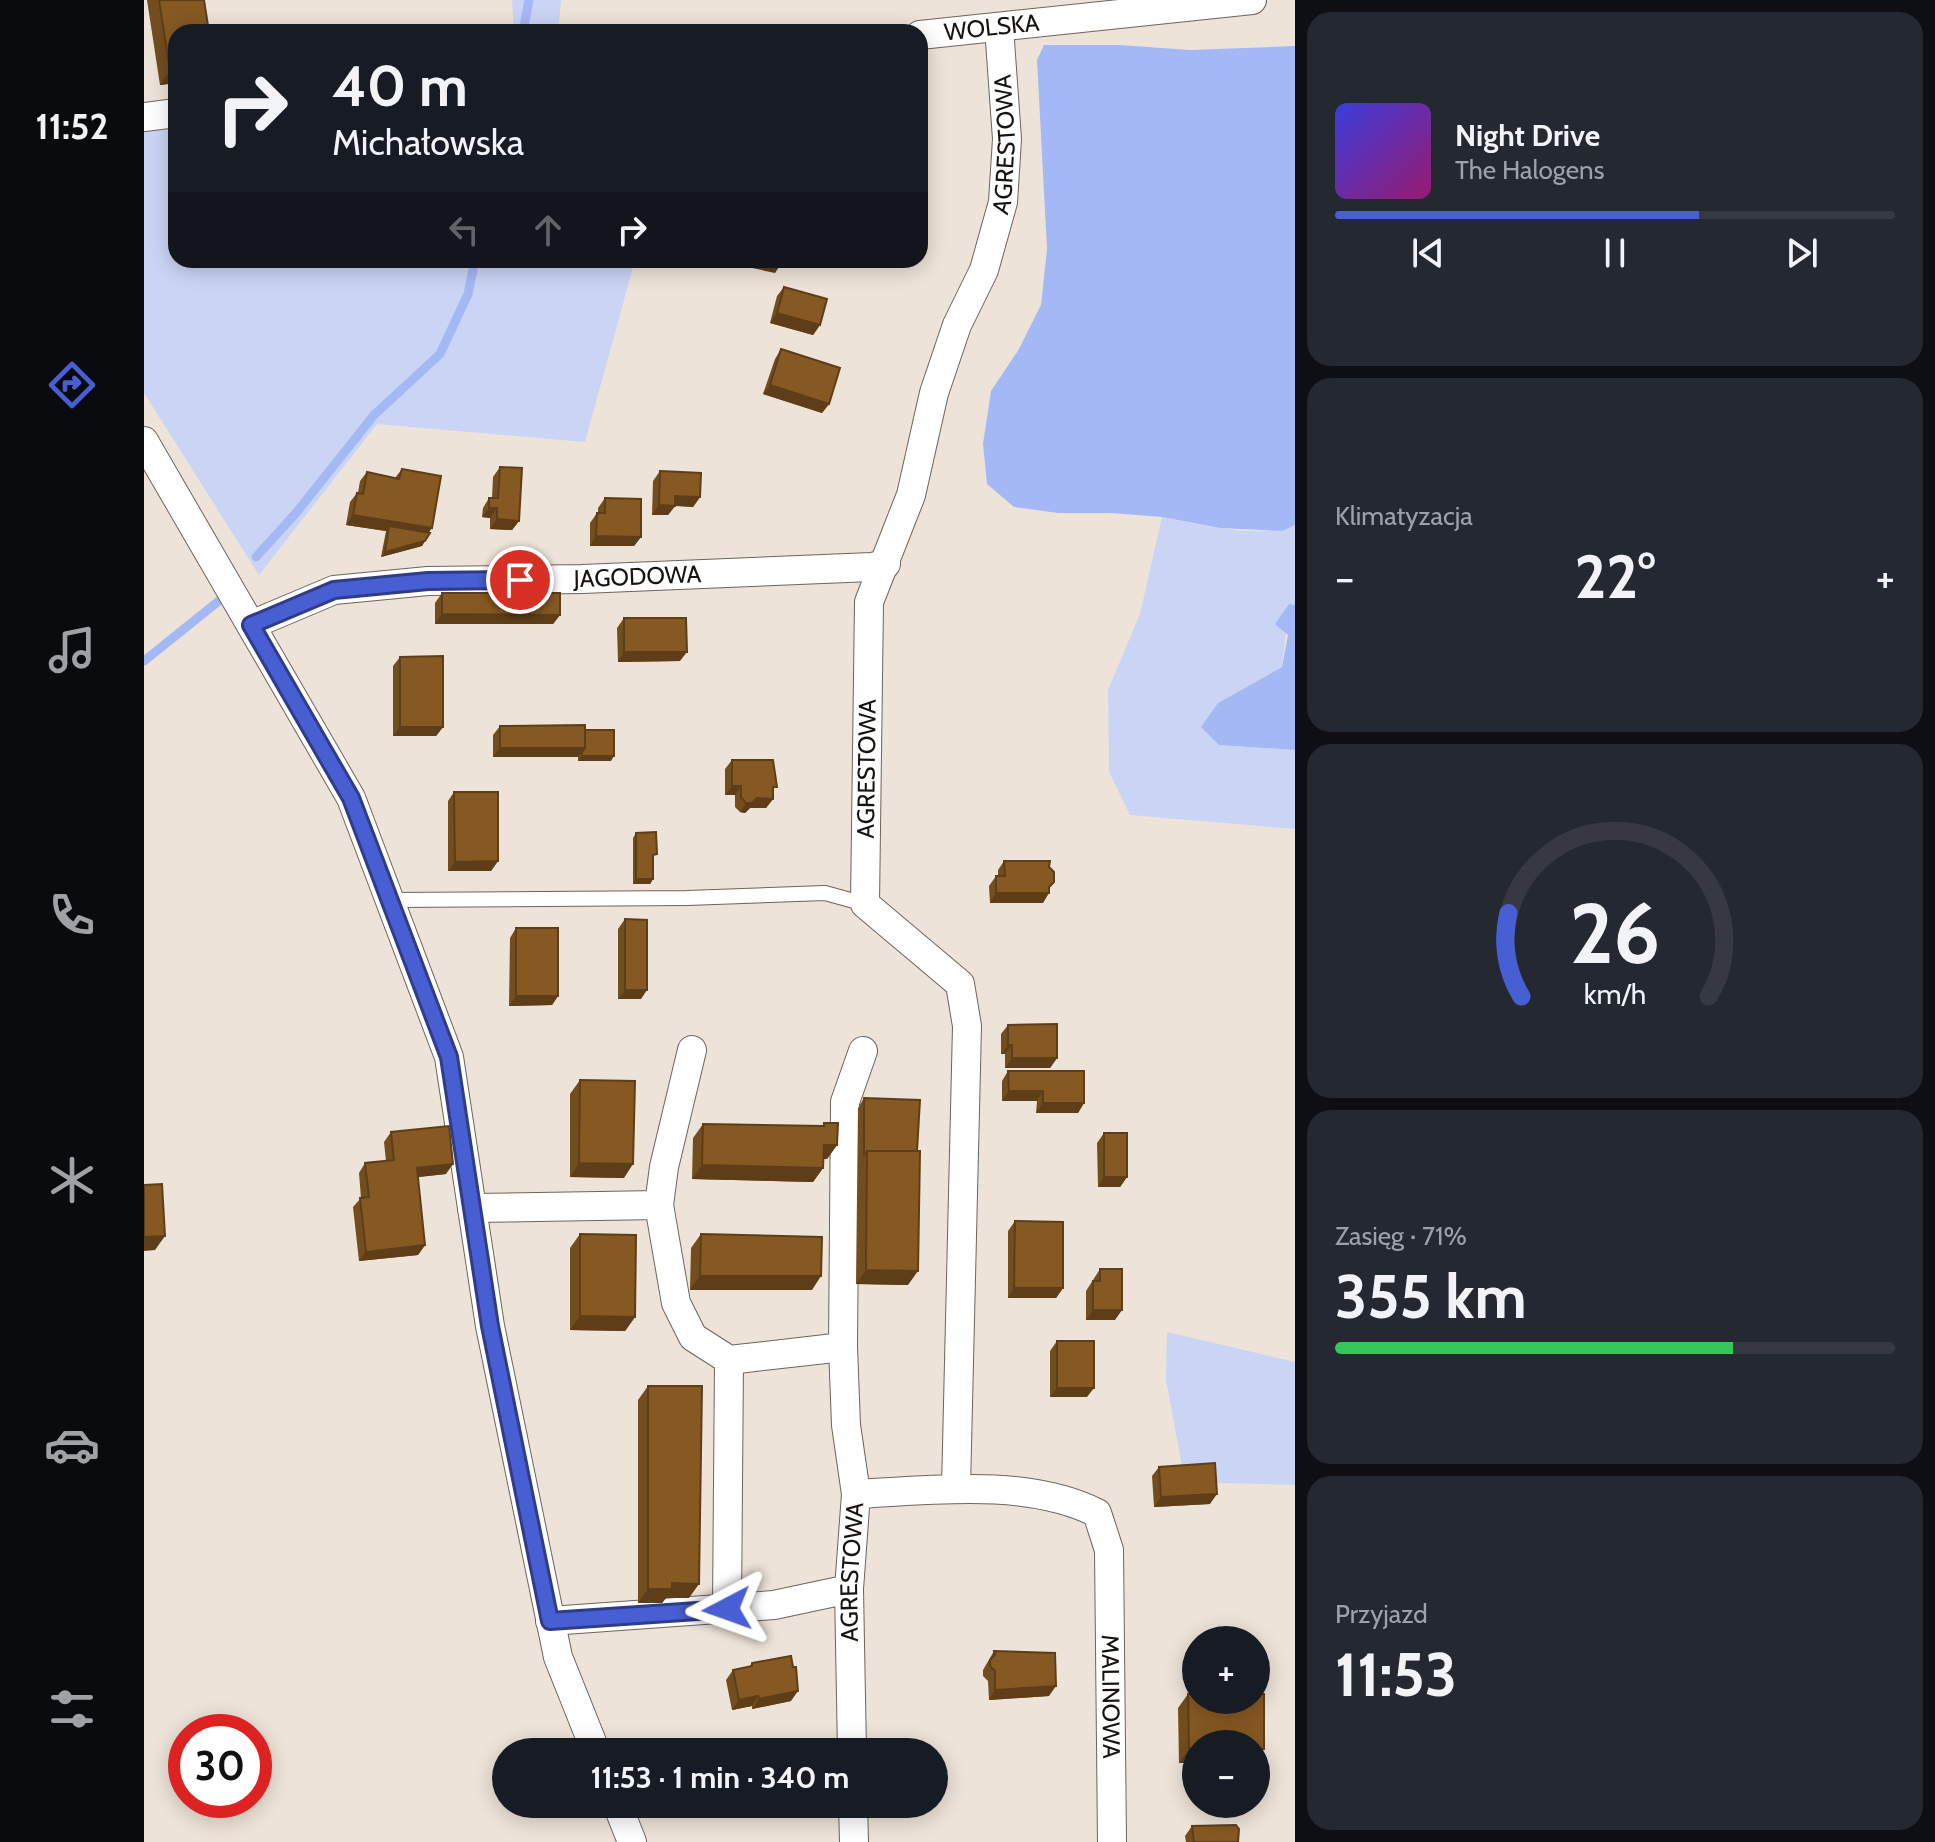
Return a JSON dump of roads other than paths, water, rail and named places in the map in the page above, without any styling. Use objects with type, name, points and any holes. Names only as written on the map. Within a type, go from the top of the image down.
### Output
[{"type":"street","name":"WOLSKA","points":[[928,34],[1252,0]]},
{"type":"street","name":"AGRESTOWA","points":[[865,904],[869,602],[911,495],[934,393],[957,325],[984,270],[1003,202],[1007,139],[999,27]]},
{"type":"street","points":[[144,117],[168,114]]},
{"type":"street","points":[[144,441],[351,798],[449,1057],[490,1326],[550,1621],[558,1657],[590,1738]]},
{"type":"street","name":"JAGODOWA","points":[[251,625],[334,590],[428,581],[776,572],[886,564]]},
{"type":"street","points":[[865,904],[960,984],[967,1026],[956,1488]]},
{"type":"street","points":[[692,1050],[664,1167],[659,1205],[676,1303],[693,1337],[729,1360],[843,1347]]},
{"type":"street","points":[[856,1494],[846,1425],[843,1347],[845,1102],[863,1051]]},
{"type":"street","points":[[472,1208],[659,1205]]},
{"type":"street","points":[[727,1609],[729,1360]]},
{"type":"street","name":"AGRESTOWA","points":[[852,1738],[849,1589],[856,1494],[956,1488],[1073,1501],[1097,1513],[1109,1550]]},
{"type":"street","name":"MALINOWA","points":[[1109,1550],[1112,1842]]},
{"type":"street","points":[[550,1621],[774,1605],[849,1589]]},
{"type":"street","points":[[623,1818],[632,1842]]},
{"type":"street","points":[[853,1818],[854,1842]]},
{"type":"lane","points":[[390,900],[687,898],[825,893],[865,904]]},
{"type":"water","points":[[1044,45],[1120,45],[1190,50],[1295,46],[1295,525],[1282,531],[1220,528],[1162,517],[1058,513],[1014,507],[987,484],[983,444],[991,391],[1019,349],[1041,305],[1047,249],[1037,60]]},
{"type":"water","points":[[1289,604],[1295,605],[1295,750],[1219,745],[1201,727],[1218,703],[1282,667],[1288,635],[1275,624]]},
{"type":"waterway","points":[[524,24],[529,0]]},
{"type":"waterway","points":[[256,557],[296,513],[374,415],[440,354],[468,294],[473,268]]},
{"type":"waterway","points":[[144,661],[220,600]]}]
